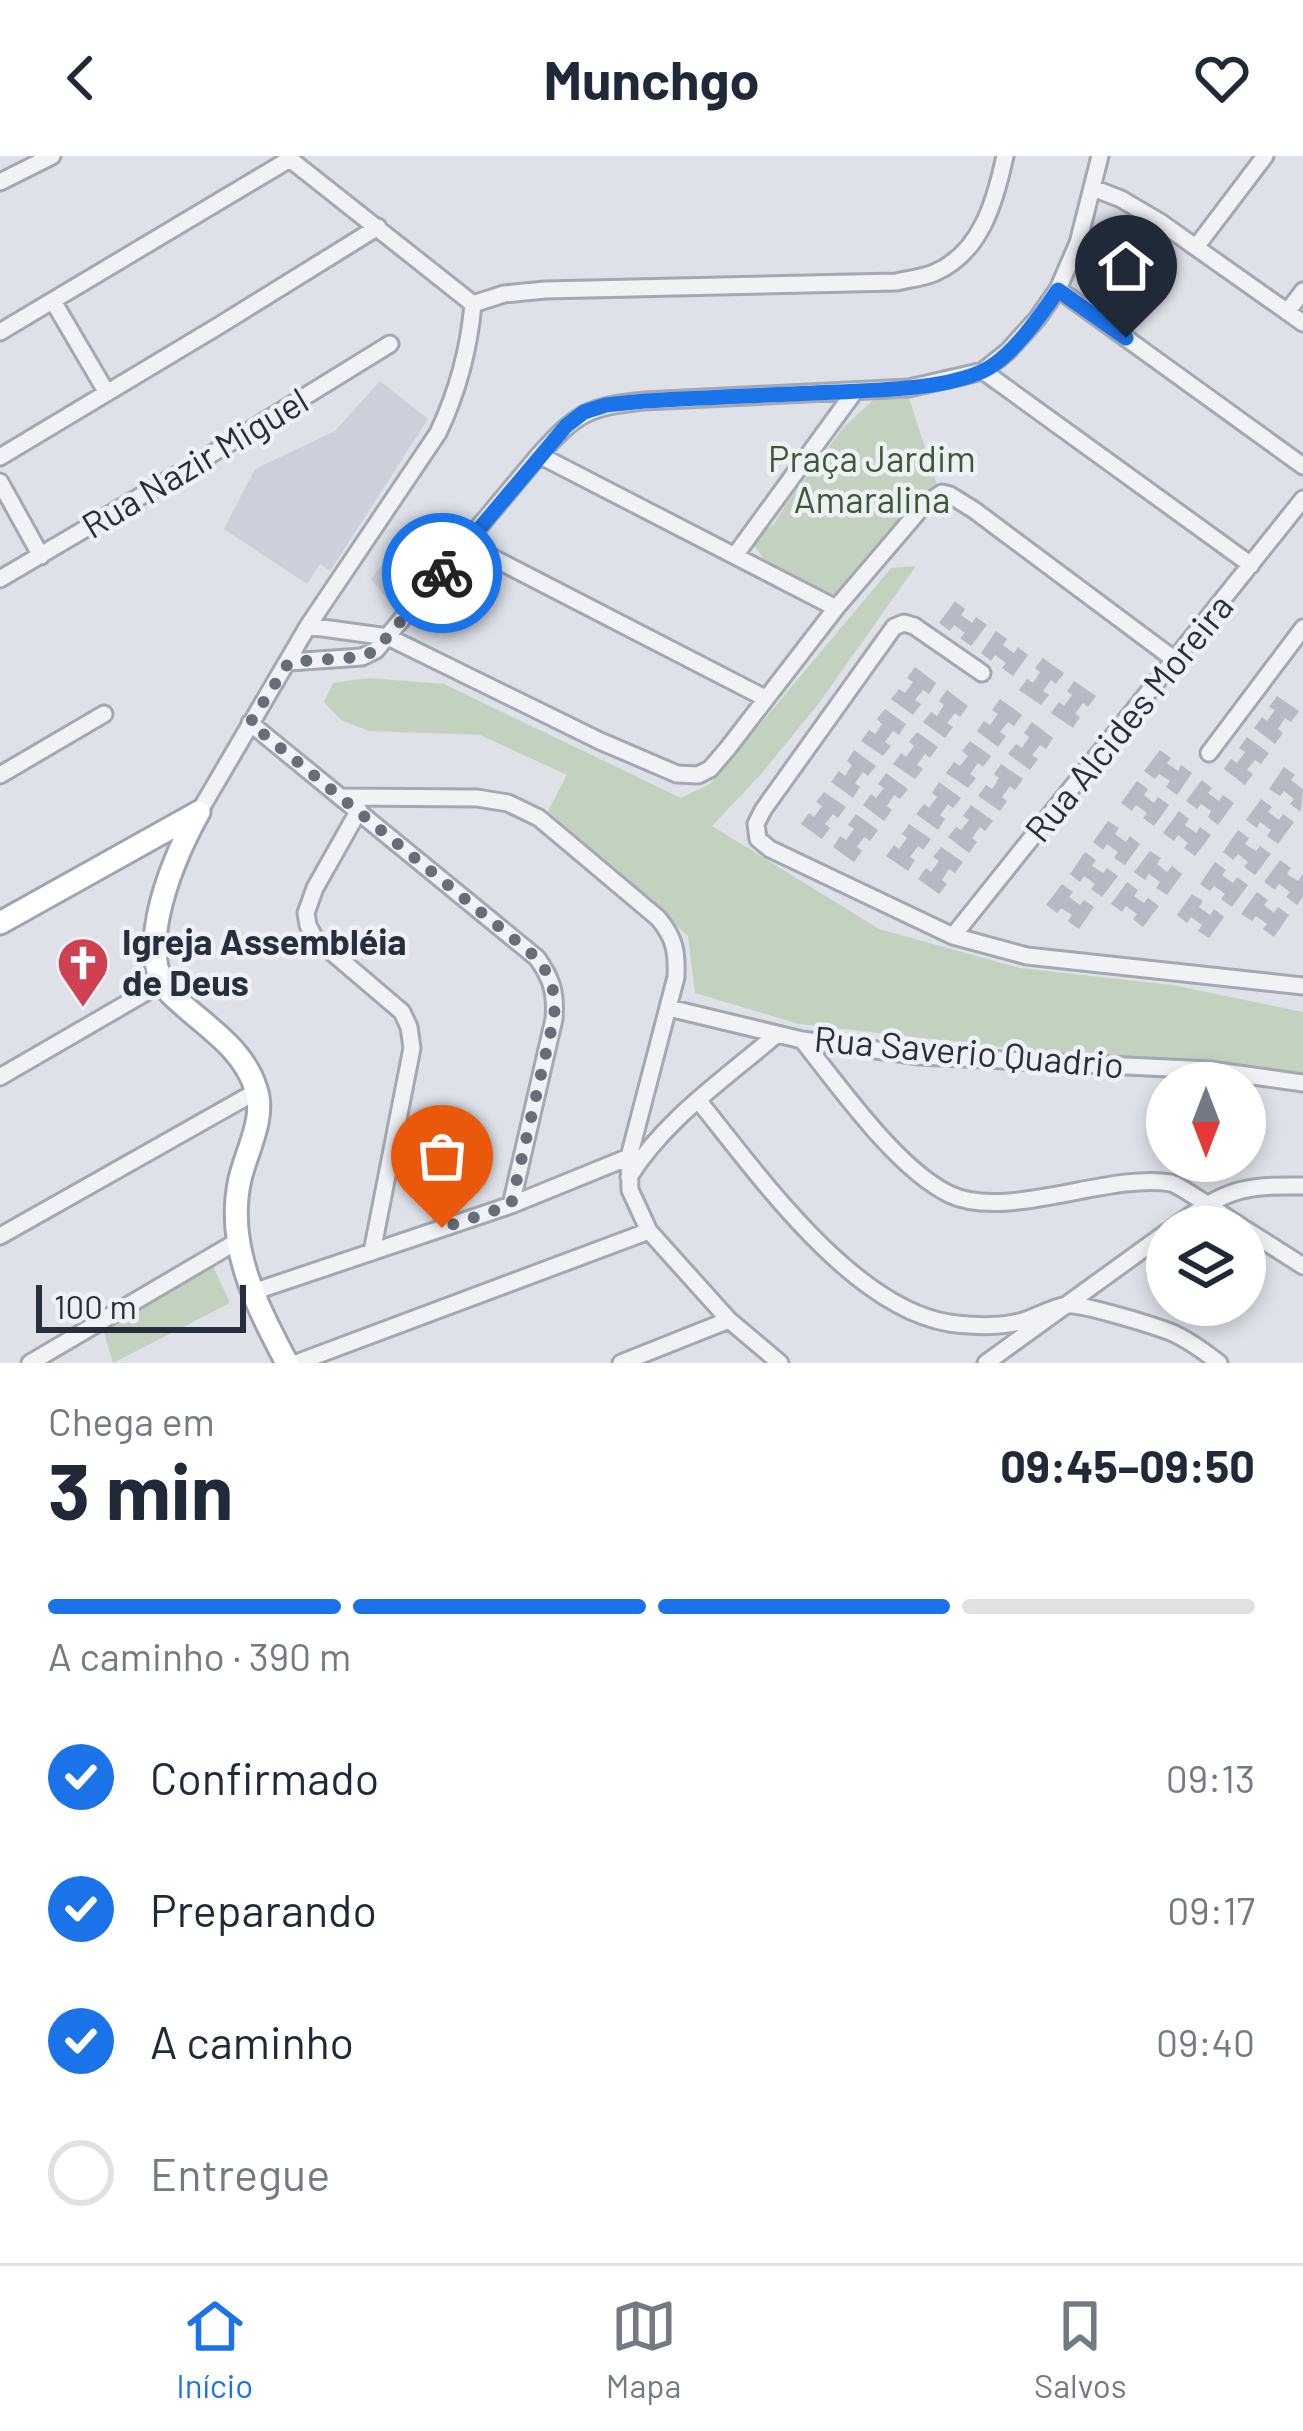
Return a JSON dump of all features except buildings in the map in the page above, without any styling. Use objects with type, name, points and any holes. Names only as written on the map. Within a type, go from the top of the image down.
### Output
[{"type":"main road","points":[[0,923],[199,812]]},
{"type":"main road","points":[[199,812],[184,837],[158,910],[158,971],[168,992],[221,1037],[245,1066],[257,1091],[257,1121],[239,1181],[236,1242],[282,1360]]},
{"type":"street","points":[[0,182],[52,156]]},
{"type":"street","points":[[473,304],[504,294],[545,290],[896,282],[935,273],[976,242],[1005,156]]},
{"type":"street","points":[[289,662],[362,657],[376,650],[539,455],[584,412],[606,405],[926,385],[983,371],[1008,352],[1058,290],[1072,260],[1100,156]]},
{"type":"street","points":[[1196,247],[1265,156]]},
{"type":"street","points":[[0,332],[288,158],[473,304]]},
{"type":"street","points":[[1093,188],[1138,209],[1303,323]]},
{"type":"street","points":[[0,457],[378,226]]},
{"type":"street","points":[[1058,290],[1303,466]]},
{"type":"street","points":[[1288,312],[1303,291]]},
{"type":"street","points":[[53,301],[107,393]]},
{"type":"street","points":[[199,812],[308,626],[438,433],[466,360],[473,304]]},
{"type":"street","name":"Rua Nazir Miguel","points":[[0,579],[390,344]]},
{"type":"street","points":[[983,371],[1251,565]]},
{"type":"street","points":[[736,554],[855,391]]},
{"type":"street","points":[[539,455],[836,608]]},
{"type":"street","points":[[0,482],[41,556]]},
{"type":"street","points":[[308,626],[388,638],[600,741],[677,774],[698,776],[710,769],[923,506],[942,493],[974,510],[1175,660]]},
{"type":"street","name":"Rua Alcides Moreira","points":[[953,936],[1303,499]]},
{"type":"street","points":[[466,544],[765,698]]},
{"type":"street","points":[[982,673],[914,626],[904,622],[894,627],[763,810],[756,824],[758,838],[770,849],[953,936],[1027,956],[1303,986]]},
{"type":"street","points":[[1209,753],[1303,628]]},
{"type":"street","points":[[0,776],[104,713]]},
{"type":"street","points":[[250,723],[537,958],[551,977],[554,1018],[511,1205]]},
{"type":"street","points":[[343,797],[477,798],[508,803],[539,818],[672,934],[676,977],[629,1157],[630,1190],[649,1231],[730,1320],[780,1363]]},
{"type":"street","points":[[359,811],[315,888],[307,913],[314,937],[402,1012],[409,1027],[409,1069],[372,1252]]},
{"type":"street","points":[[0,1078],[163,982]]},
{"type":"street","name":"Rua Saverio Quadrio","points":[[669,1008],[802,1040],[920,1056],[1210,1070],[1303,1083]]},
{"type":"street","name":"Rua Saverio Quadrio","points":[[629,1178],[644,1153],[698,1100],[778,1034]]},
{"type":"street","points":[[802,1040],[896,1152],[954,1197],[1008,1202],[1117,1185],[1174,1184],[1207,1206],[1239,1188],[1303,1186]]},
{"type":"street","points":[[0,1236],[257,1091]]},
{"type":"street","points":[[698,1100],[824,1249],[907,1309],[944,1322],[980,1326],[1016,1323],[1068,1305],[1090,1307],[1170,1332],[1220,1363]]},
{"type":"street","points":[[253,1292],[511,1205],[629,1157]]},
{"type":"street","points":[[282,1360],[649,1231]]},
{"type":"street","points":[[30,1363],[236,1242]]},
{"type":"street","points":[[1266,1243],[1303,1266]]},
{"type":"street","points":[[986,1363],[1146,1247]]},
{"type":"street","points":[[621,1363],[730,1320]]},
{"type":"shaded area","points":[[380,381],[428,419],[330,571],[320,564],[307,584],[224,529],[255,469],[335,431]]},
{"type":"shaded area","points":[[403,537],[428,555],[387,599],[371,579]]},
{"type":"green space","name":"Praça Jardim Amaralina","points":[[875,398],[909,398],[937,485],[835,603],[764,559],[752,543],[774,524],[843,428]]},
{"type":"green space","points":[[916,566],[819,703],[712,826],[879,929],[1020,968],[1172,985],[1303,1012],[1303,1081],[1266,1077],[1266,1062],[1146,1063],[799,1024],[695,993],[688,936],[548,811],[567,775],[480,735],[369,731],[341,720],[324,702],[333,683],[369,678],[444,684],[681,798],[710,784],[891,568]]},
{"type":"green space","points":[[213,1266],[230,1303],[113,1363],[103,1329]]},
{"type":"way so far","points":[[442,573],[376,650],[348,659],[289,662],[250,723],[537,958],[551,977],[554,1018],[511,1205],[442,1228]]},
{"type":"place","name":"Igreja Assembléia de Deus","points":[[83,1009]]},
{"type":"route","points":[[442,573],[539,455],[584,412],[644,401],[910,388],[961,377],[998,361],[1058,290],[1126,338]]}]
